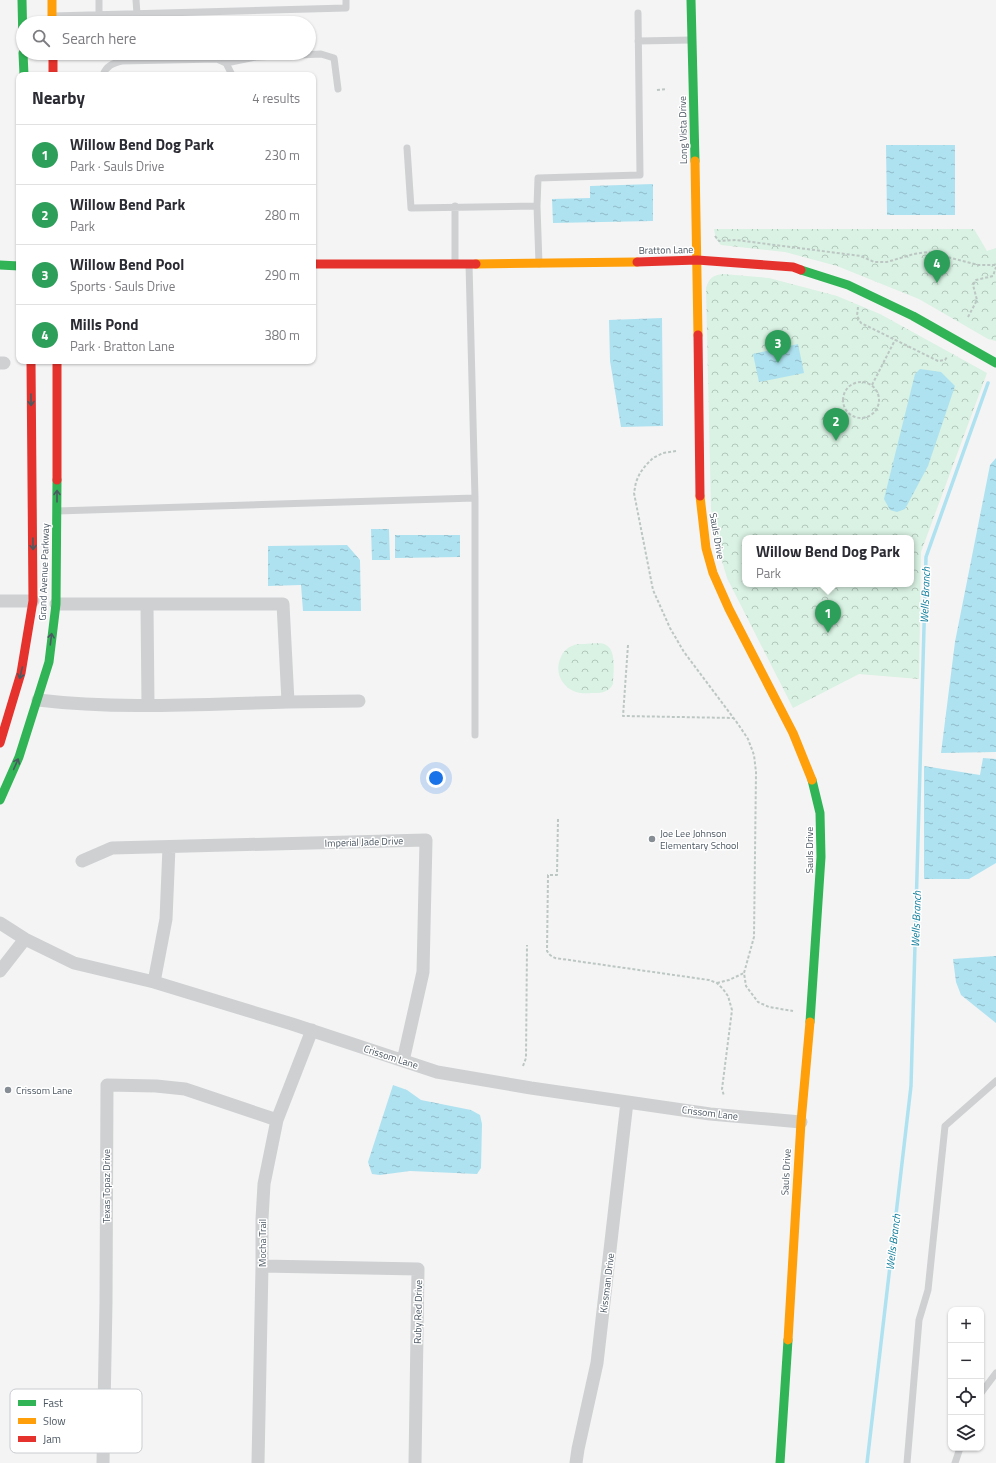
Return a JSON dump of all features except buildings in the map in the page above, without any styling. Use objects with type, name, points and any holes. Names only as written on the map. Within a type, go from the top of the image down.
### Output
[{"type":"street","points":[[22,0],[22,16]]},
{"type":"street","points":[[52,0],[52,16]]},
{"type":"street","name":"Long Vista Drive","points":[[691,0],[697,260]]},
{"type":"street","points":[[23,60],[24,72]]},
{"type":"street","points":[[53,60],[53,72]]},
{"type":"street","name":"Bratton Lane","points":[[316,264],[539,264],[697,260],[793,267],[841,283],[913,316],[996,363]]},
{"type":"street","name":"Sauls Drive","points":[[697,260],[699,490],[706,548],[713,574],[729,609],[793,733],[810,773],[820,813],[822,857],[812,1004],[801,1122],[780,1463]]},
{"type":"street","points":[[0,265],[16,266]]},
{"type":"street","name":"Grand Avenue Parkway","points":[[0,800],[19,757],[49,662],[44,603],[31,364]]},
{"type":"street","name":"Grand Avenue Parkway","points":[[0,743],[44,603],[56,511],[57,364]]},
{"type":"street","points":[[0,601],[147,605],[283,604],[288,702]]},
{"type":"street","points":[[147,605],[148,706]]},
{"type":"street","points":[[38,700],[75,704],[148,706],[359,701]]},
{"type":"street","name":"Imperial Jade Drive","points":[[82,861],[112,848],[426,840],[423,972],[403,1061]]},
{"type":"street","points":[[154,982],[166,919],[169,847]]},
{"type":"street","name":"Crissom Lane","points":[[0,923],[25,939],[74,963],[154,982],[312,1030],[437,1072],[710,1114],[801,1122]]},
{"type":"street","points":[[0,971],[25,939]]},
{"type":"street","name":"Mocha Trail","points":[[258,1463],[262,1219],[264,1184],[277,1120],[312,1030]]},
{"type":"street","name":"Texas Topaz Drive","points":[[104,1389],[107,1085],[156,1086],[184,1089],[277,1120]]},
{"type":"street","name":"Kissman Drive","points":[[576,1463],[597,1363],[627,1102]]},
{"type":"street","name":"Ruby Red Drive","points":[[262,1266],[418,1269],[415,1463]]},
{"type":"street","name":"Texas Topaz Drive","points":[[103,1453],[103,1463]]},
{"type":"lane","points":[[99,0],[99,15]]},
{"type":"lane","points":[[136,0],[136,14]]},
{"type":"lane","points":[[90,16],[346,8],[346,0]]},
{"type":"lane","points":[[539,264],[537,206],[538,178],[640,175],[638,13]]},
{"type":"lane","points":[[638,41],[692,40]]},
{"type":"lane","points":[[316,54],[321,54],[334,58],[338,89]]},
{"type":"lane","points":[[104,72],[111,64],[122,61],[170,60]]},
{"type":"lane","points":[[219,60],[226,63],[241,60]]},
{"type":"lane","points":[[226,63],[230,72]]},
{"type":"lane","points":[[407,148],[411,208],[455,206],[537,206]]},
{"type":"lane","points":[[455,206],[455,264]]},
{"type":"lane","points":[[469,264],[475,498],[475,735]]},
{"type":"lane","points":[[56,511],[475,498]]},
{"type":"lane","points":[[907,1463],[919,1320],[928,1290],[946,1126],[996,1081]]},
{"type":"lane","points":[[984,1389],[996,1373]]},
{"type":"lane","points":[[955,1463],[959,1451]]},
{"type":"path","points":[[657,90],[667,89]]},
{"type":"path","points":[[715,236],[719,241],[736,240],[860,256],[874,262],[887,262],[914,254],[928,252],[978,265],[996,266],[993,276],[976,280],[973,285],[977,300],[968,317]]},
{"type":"path","points":[[858,307],[857,316],[861,323],[938,361],[945,360],[947,357]]},
{"type":"path","points":[[872,385],[895,340]]},
{"type":"path","points":[[866,382],[872,385],[876,389],[879,400],[875,411],[871,415],[860,418],[849,413],[845,408],[844,403],[845,391],[854,383],[866,382]]},
{"type":"path","points":[[676,451],[663,453],[653,458],[640,472],[636,482],[634,493],[645,554],[653,590],[670,628],[684,652],[748,739],[754,755],[756,772],[754,937],[744,973],[746,986],[758,1002],[769,1007],[793,1011]]},
{"type":"path","points":[[628,644],[623,716],[734,718]]},
{"type":"path","points":[[558,819],[557,875],[548,875],[547,951],[550,956],[555,958],[710,980],[717,983],[728,996],[732,1010],[722,1090],[724,1096]]},
{"type":"path","points":[[523,1066],[526,1058],[527,945]]},
{"type":"path","points":[[717,983],[729,980],[744,973]]},
{"type":"green space","points":[[714,229],[974,229],[987,251],[996,248],[996,341],[988,339],[919,299],[837,266],[785,252],[721,245],[716,239]]},
{"type":"green space","points":[[723,274],[769,278],[837,296],[880,314],[987,373],[921,552],[919,679],[859,674],[793,708],[727,578],[717,544],[711,509],[706,288],[714,276]]},
{"type":"green space","points":[[599,643],[606,645],[612,652],[614,663],[613,684],[605,692],[578,693],[571,690],[560,678],[558,668],[563,653],[573,645]]},
{"type":"water","points":[[886,145],[955,145],[955,215],[887,215]]},
{"type":"water","points":[[653,184],[653,221],[553,223],[552,199],[590,198],[590,186]]},
{"type":"water","points":[[662,318],[663,426],[621,427],[610,361],[609,320]]},
{"type":"water","points":[[798,344],[804,373],[759,382],[753,354]]},
{"type":"water","points":[[920,369],[941,372],[955,386],[928,466],[905,509],[897,512],[890,510],[884,499],[915,374]]},
{"type":"water","points":[[996,458],[996,752],[941,753],[955,642],[990,465]]},
{"type":"water","points":[[371,529],[389,529],[390,560],[372,560]]},
{"type":"water","points":[[395,535],[460,535],[460,557],[395,558]]},
{"type":"water","points":[[347,545],[360,560],[361,611],[303,611],[301,585],[268,586],[268,546]]},
{"type":"water","points":[[983,758],[996,759],[996,863],[969,879],[924,879],[924,766],[980,775]]},
{"type":"water","points":[[996,956],[996,1023],[961,995],[956,982],[953,959]]},
{"type":"water","points":[[393,1085],[407,1090],[421,1100],[471,1110],[480,1115],[482,1124],[481,1168],[477,1174],[410,1171],[380,1175],[372,1174],[368,1162]]},
{"type":"waterway","name":"Wells Branch","points":[[867,1463],[911,1086],[926,557],[988,383]]},
{"type":"traffic: fast","points":[[22,0],[22,16]]},
{"type":"traffic: fast","points":[[691,0],[695,161]]},
{"type":"traffic: fast","points":[[23,60],[24,72]]},
{"type":"traffic: fast","points":[[0,265],[16,266]]},
{"type":"traffic: fast","points":[[801,270],[848,285],[913,316],[996,363]]},
{"type":"traffic: fast","points":[[0,800],[19,757],[49,662],[56,604],[57,480]]},
{"type":"traffic: fast","points":[[810,1022],[821,857],[820,813],[812,780]]},
{"type":"traffic: fast","points":[[780,1463],[788,1340]]},
{"type":"traffic: slow","points":[[52,0],[52,16]]},
{"type":"traffic: slow","points":[[695,161],[698,335]]},
{"type":"traffic: slow","points":[[476,264],[637,262]]},
{"type":"traffic: slow","points":[[700,496],[706,548],[713,573],[729,609],[793,733],[812,780]]},
{"type":"traffic: slow","points":[[788,1340],[801,1122],[810,1022]]},
{"type":"traffic: jam","points":[[53,60],[53,72]]},
{"type":"traffic: jam","points":[[637,262],[697,260],[793,267],[801,270]]},
{"type":"traffic: jam","points":[[316,264],[476,264]]},
{"type":"traffic: jam","points":[[698,335],[700,496]]},
{"type":"traffic: jam","points":[[0,743],[21,673],[33,601],[31,364]]},
{"type":"traffic: jam","points":[[57,364],[57,480]]},
{"type":"place","name":"Mills Pond","points":[[937,283]]},
{"type":"place","name":"Willow Bend Pool","points":[[778,363]]},
{"type":"place","name":"Willow Bend Park","points":[[836,441]]},
{"type":"place","name":"Willow Bend Dog Park","points":[[828,633]]},
{"type":"place","name":"Joe Lee Johnson Elementary School","points":[[652,839]]},
{"type":"place","name":"Crissom Lane","points":[[8,1090]]}]
